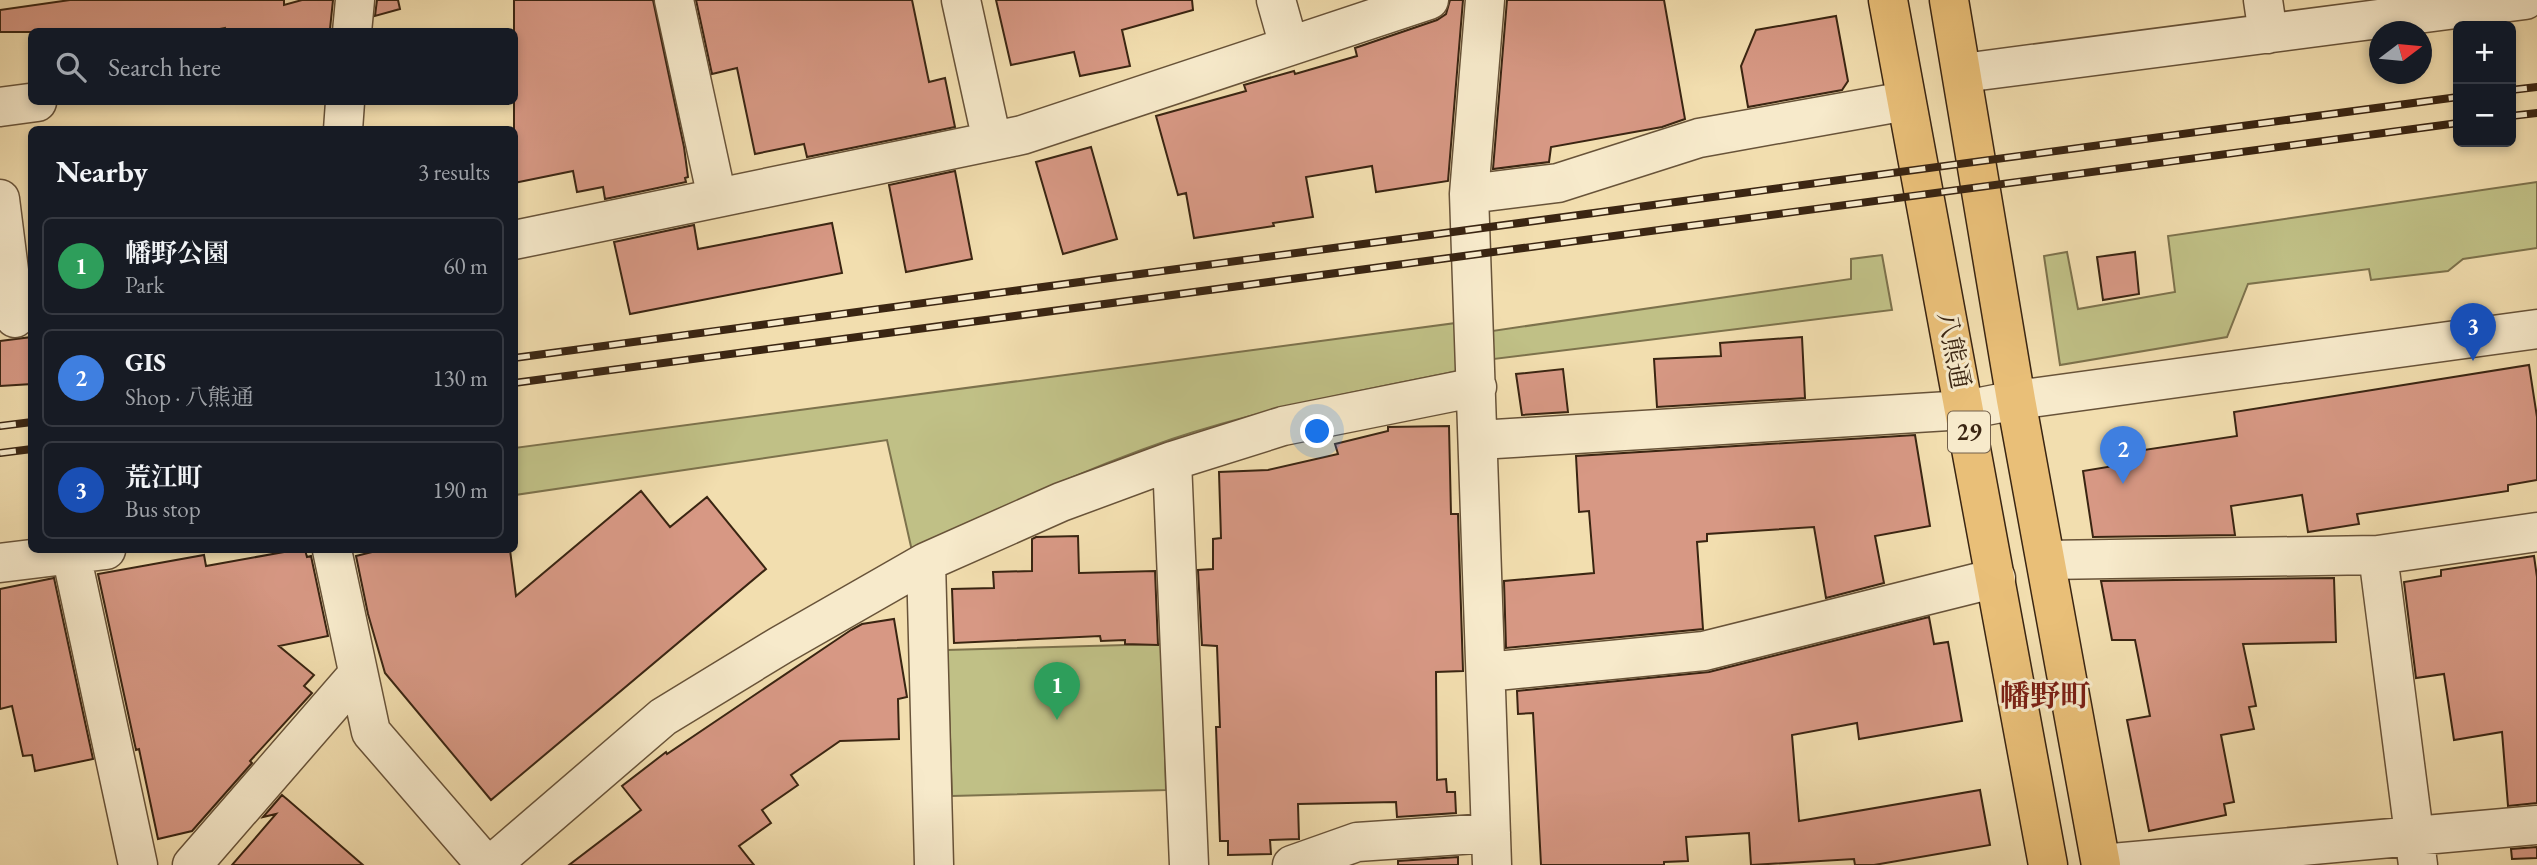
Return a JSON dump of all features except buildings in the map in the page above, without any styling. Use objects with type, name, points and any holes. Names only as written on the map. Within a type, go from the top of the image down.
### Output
[{"type":"main road","name":"八熊通","points":[[1888,0],[2048,865]]},
{"type":"main road","name":"八熊通","points":[[1949,0],[2017,400],[2101,864]]},
{"type":"street","points":[[352,28],[355,0]]},
{"type":"street","points":[[674,0],[717,198]]},
{"type":"street","points":[[961,0],[992,141]]},
{"type":"street","points":[[1276,0],[1289,46]]},
{"type":"street","points":[[518,239],[1022,135],[1429,0]]},
{"type":"street","points":[[1292,865],[1357,842],[1492,849],[1469,194],[1485,0]]},
{"type":"street","points":[[1962,72],[2265,17],[2519,0]]},
{"type":"street","points":[[1469,194],[1558,183],[1699,138],[1906,101]]},
{"type":"street","points":[[343,126],[345,105]]},
{"type":"street","points":[[0,199],[16,318]]},
{"type":"street","points":[[1479,440],[1965,410],[2017,400],[2537,329]]},
{"type":"street","points":[[333,553],[371,732],[489,865],[663,717],[781,645],[926,562],[1061,502],[1172,461],[1283,426],[1477,387]]},
{"type":"street","points":[[1172,461],[1189,865]]},
{"type":"street","points":[[2046,560],[2378,555],[2537,532]]},
{"type":"street","points":[[0,563],[80,553]]},
{"type":"street","points":[[88,553],[138,865]]},
{"type":"street","points":[[2378,555],[2416,850]]},
{"type":"street","points":[[926,562],[934,865]]},
{"type":"street","points":[[1486,672],[1704,651],[1996,578]]},
{"type":"street","points":[[192,865],[358,674]]},
{"type":"street","points":[[2101,864],[2416,850],[2537,825]]},
{"type":"green space","points":[[2537,182],[2537,248],[2463,259],[2448,271],[2371,280],[2369,269],[2248,284],[2227,337],[2060,365],[2044,256],[2067,252],[2078,309],[2175,292],[2168,236]]},
{"type":"green space","points":[[1882,255],[1892,310],[1494,359],[1492,331],[1851,279],[1851,259]]},
{"type":"green space","points":[[1456,323],[1457,371],[1278,409],[1172,439],[1073,477],[912,551],[887,440],[518,495],[518,447]]},
{"type":"green space","points":[[1162,644],[1166,790],[952,796],[947,650]]},
{"type":"railway","points":[[2516,89],[2537,87]]},
{"type":"railway","points":[[518,357],[2453,98]]},
{"type":"railway","points":[[2516,115],[2537,113]]},
{"type":"railway","points":[[518,382],[2453,124]]},
{"type":"railway","points":[[0,426],[28,422]]},
{"type":"railway","points":[[0,453],[28,450]]},
{"type":"place","name":"荒江町","points":[[2473,361]]},
{"type":"place","name":"GIS","points":[[2123,484]]},
{"type":"place","name":"幡野公園","points":[[1057,720]]},
{"type":"district","name":"幡野町","points":[[2045,696]]}]
